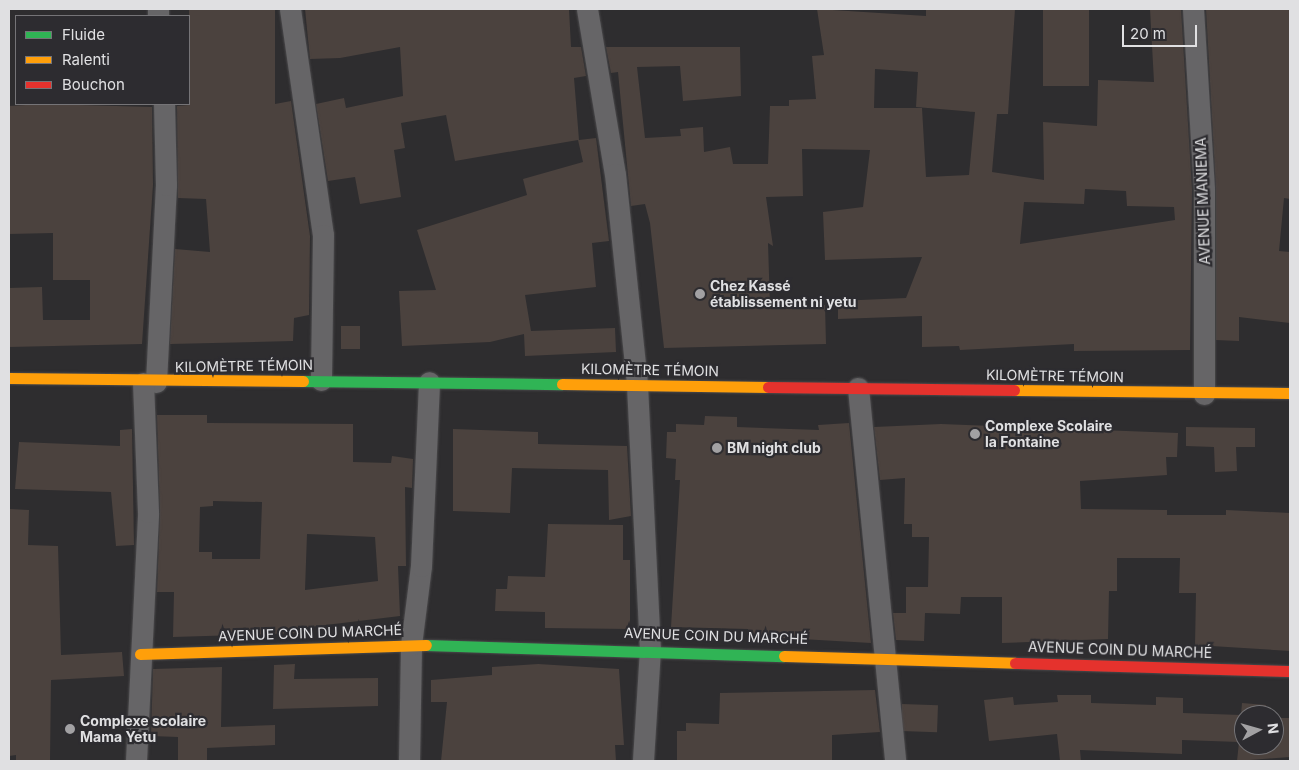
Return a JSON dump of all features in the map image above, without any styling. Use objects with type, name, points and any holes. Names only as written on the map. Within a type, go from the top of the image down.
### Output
[{"type":"main road","name":"KILOMÈTRE TÉMOIN","points":[[9,378],[149,383],[321,380],[1204,394],[1290,393]]},
{"type":"main road","name":"AVENUE COIN DU MARCHÉ","points":[[140,654],[411,644],[650,648],[1290,671]]},
{"type":"street","points":[[290,9],[323,234],[321,380]]},
{"type":"street","points":[[587,9],[616,174],[637,385],[650,648],[643,761]]},
{"type":"street","name":"AVENUE MANIEMA","points":[[1193,9],[1204,189],[1204,394]]},
{"type":"street","points":[[136,761],[148,512],[149,383],[166,185],[164,105]]},
{"type":"street","points":[[409,761],[411,644],[421,566],[429,382]]},
{"type":"street","points":[[858,388],[887,657],[895,761]]},
{"type":"building","points":[[189,9],[275,9],[275,104],[291,101],[310,236],[309,315],[294,318],[293,341],[170,344],[175,249],[210,252],[206,199],[178,198],[177,106],[190,105]]},
{"type":"building","points":[[305,9],[569,9],[571,47],[581,47],[586,76],[574,78],[579,140],[596,138],[609,241],[592,243],[596,287],[525,295],[531,331],[615,328],[616,352],[525,356],[524,334],[490,342],[402,346],[399,291],[436,290],[417,230],[527,195],[523,179],[583,162],[578,140],[455,161],[446,115],[401,123],[405,148],[394,150],[401,197],[360,204],[355,177],[328,181],[316,104],[344,98],[346,108],[403,96],[400,47],[340,58],[310,59]]},
{"type":"building","points":[[817,9],[926,16],[926,9],[1015,9],[1008,114],[997,114],[992,172],[1044,180],[1043,122],[1097,126],[1098,80],[1154,82],[1150,9],[1181,9],[1192,189],[1190,350],[1074,351],[1074,344],[960,350],[959,346],[922,347],[922,316],[838,319],[838,301],[906,298],[922,257],[825,260],[823,212],[863,207],[870,150],[802,149],[803,196],[766,197],[773,246],[768,243],[770,306],[825,305],[826,344],[664,348],[650,223],[645,204],[631,206],[618,72],[611,73],[606,47],[740,47],[741,96],[683,101],[680,66],[637,67],[645,138],[681,136],[680,129],[703,127],[704,152],[730,147],[733,164],[768,164],[770,106],[789,106],[789,100],[816,99],[812,56],[824,55]],"holes":[[[875,69],[918,72],[916,107],[975,112],[969,175],[926,177],[922,108],[874,108]],[[1085,189],[1126,191],[1127,206],[1174,207],[1175,220],[1020,244],[1024,202],[1084,204]]]},
{"type":"building","points":[[1043,9],[1089,9],[1089,86],[1043,86]]},
{"type":"building","points":[[1206,9],[1290,9],[1290,199],[1284,198],[1279,251],[1290,252],[1290,323],[1239,317],[1239,341],[1216,340],[1216,189]]},
{"type":"building","points":[[9,106],[152,107],[153,185],[142,344],[9,347],[9,288],[42,287],[43,320],[90,320],[90,280],[53,280],[53,233],[9,234]]},
{"type":"building","points":[[341,326],[360,326],[360,349],[341,349]]},
{"type":"building","points":[[157,415],[207,415],[207,423],[353,424],[353,462],[391,463],[392,456],[413,459],[412,488],[405,487],[406,566],[398,566],[400,616],[301,628],[301,633],[173,637],[174,592],[157,592],[160,513]],"holes":[[[213,501],[262,502],[260,559],[212,559],[212,552],[199,552],[200,507],[213,506]],[[307,534],[375,537],[378,581],[305,590]]]},
{"type":"building","points":[[705,416],[737,417],[737,427],[819,430],[818,425],[849,423],[871,643],[748,636],[748,629],[671,627],[680,480],[675,480],[676,459],[666,458],[667,432],[676,432],[676,424],[704,425]]},
{"type":"building","points":[[941,424],[1178,433],[1177,457],[1166,457],[1167,475],[1080,481],[1081,509],[1167,510],[1167,515],[1226,515],[1226,510],[1290,513],[1290,651],[1195,645],[1196,593],[1179,593],[1180,558],[1117,558],[1117,591],[1109,591],[1108,639],[1002,643],[1002,597],[961,597],[960,614],[925,613],[924,641],[896,640],[893,613],[906,613],[906,587],[928,587],[929,537],[912,537],[912,524],[904,524],[905,478],[880,480],[874,427]]},
{"type":"building","points":[[1186,427],[1255,428],[1255,447],[1236,447],[1237,471],[1215,472],[1214,447],[1186,446]]},
{"type":"building","points":[[132,429],[134,545],[116,546],[111,492],[15,489],[19,442],[120,446],[120,430]]},
{"type":"building","points":[[453,429],[538,432],[538,444],[627,446],[631,516],[609,520],[608,470],[512,468],[510,513],[453,511]]},
{"type":"building","points":[[9,509],[29,510],[28,545],[58,546],[61,655],[122,652],[124,676],[51,680],[50,761],[16,761],[16,755],[9,756]]},
{"type":"building","points":[[548,524],[623,525],[623,560],[630,560],[630,629],[545,628],[545,612],[495,611],[496,589],[507,589],[508,576],[545,577]]},
{"type":"building","points":[[295,664],[294,679],[378,678],[378,706],[273,709],[274,665]]},
{"type":"building","points":[[538,664],[619,669],[624,745],[615,745],[616,761],[441,761],[447,702],[431,702],[431,680],[492,675],[492,667]]},
{"type":"building","points":[[222,667],[221,727],[275,725],[275,745],[207,748],[207,761],[178,761],[178,737],[151,736],[153,669]]},
{"type":"building","points":[[875,690],[880,732],[832,735],[832,761],[677,760],[677,731],[686,731],[686,723],[719,724],[720,693]]},
{"type":"building","points":[[1057,695],[1091,695],[1091,703],[1156,705],[1156,697],[1183,698],[1183,713],[1234,715],[1234,742],[1182,740],[1182,754],[1080,750],[1081,761],[1060,761],[1057,734],[989,741],[984,700],[1013,697],[1014,705],[1058,702]]},
{"type":"building","points":[[1242,703],[1266,705],[1242,705]]},
{"type":"building","points":[[902,704],[938,705],[937,732],[901,731]]},
{"type":"building","points":[[1284,718],[1290,718],[1290,757],[1237,761],[1238,755],[1284,755]]},
{"type":"traffic: fast","points":[[303,381],[562,384]]},
{"type":"traffic: fast","points":[[426,645],[784,656]]},
{"type":"traffic: slow","points":[[9,378],[303,381]]},
{"type":"traffic: slow","points":[[562,384],[768,387]]},
{"type":"traffic: slow","points":[[1014,390],[1290,393]]},
{"type":"traffic: slow","points":[[140,654],[426,645]]},
{"type":"traffic: slow","points":[[784,656],[1015,663]]},
{"type":"traffic: jam","points":[[768,387],[1014,390]]},
{"type":"traffic: jam","points":[[1015,663],[1290,671]]},
{"type":"place","name":"Chez Kassé établissement ni yetu","points":[[700,294]]},
{"type":"place","name":"Complexe Scolaire la Fontaine","points":[[975,434]]},
{"type":"place","name":"BM night club","points":[[717,448]]},
{"type":"place","name":"Complexe scolaire Mama Yetu","points":[[70,729]]}]
